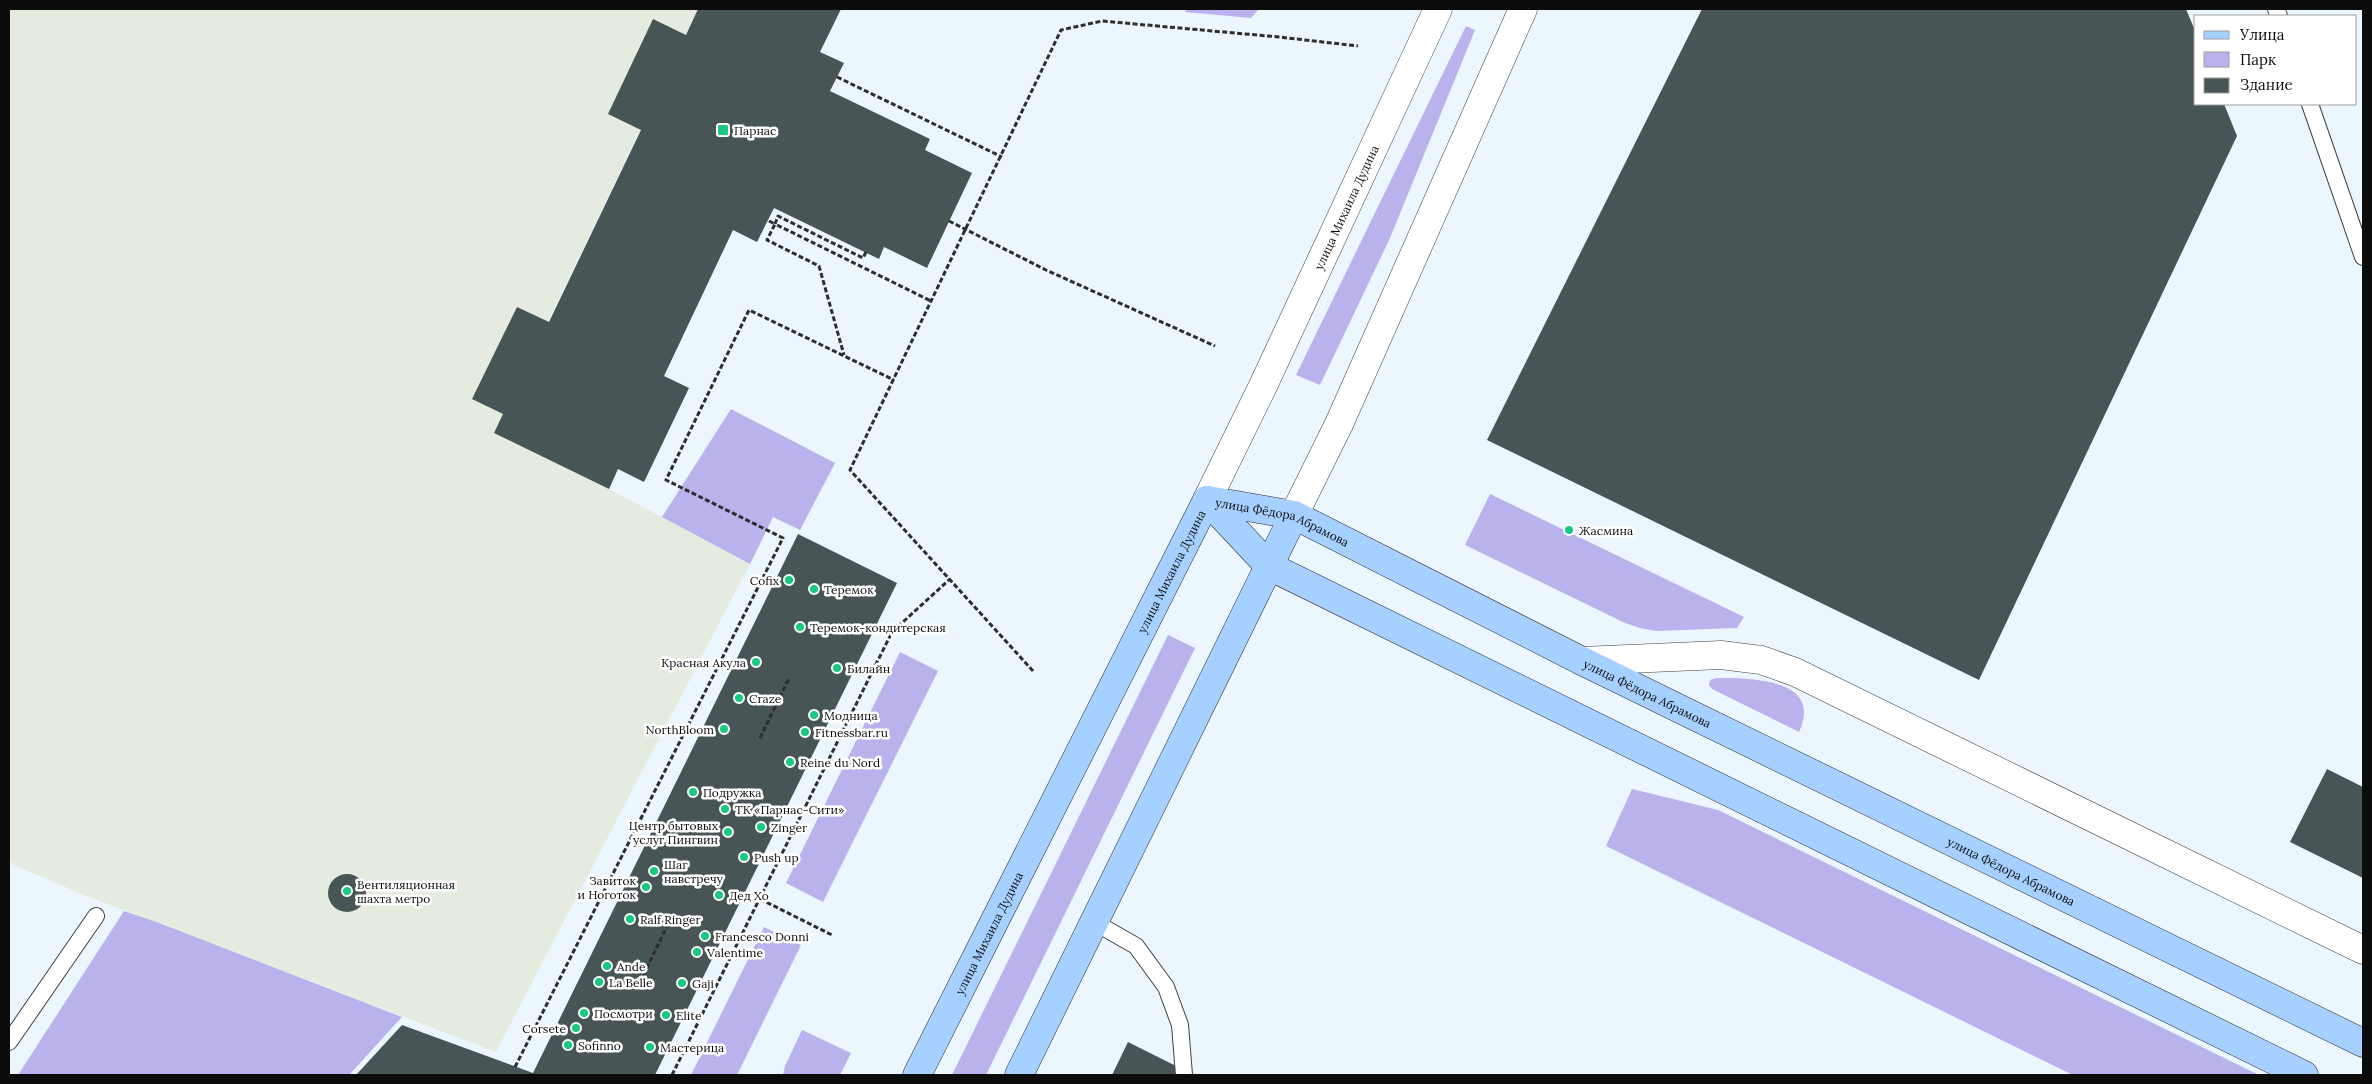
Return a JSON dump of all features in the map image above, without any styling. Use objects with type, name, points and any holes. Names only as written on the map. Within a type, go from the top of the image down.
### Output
[{"type":"street","name":"улица Михаила Дудина","points":[[917,1075],[1207,500],[1438,9]]},
{"type":"street","points":[[1019,1075],[1339,424],[1523,9]]},
{"type":"street","name":"улица Фёдора Абрамова","points":[[1207,500],[1294,515],[1582,661],[2363,1044]]},
{"type":"street","name":"улица Фёдора Абрамова","points":[[1207,500],[1269,566],[2304,1075]]},
{"type":"street","points":[[1582,661],[1721,654],[1761,660],[1795,672],[2363,950]]},
{"type":"lane","points":[[2310,105],[2363,257]]},
{"type":"lane","points":[[9,1042],[96,916]]},
{"type":"lane","points":[[1094,922],[1136,946],[1166,987],[1180,1025],[1184,1075]]},
{"type":"path","points":[[1034,671],[850,470],[1002,157],[1061,30],[1102,21],[1358,46]]},
{"type":"path","points":[[837,77],[1002,157]]},
{"type":"path","points":[[844,356],[819,266],[767,240],[778,216],[863,258],[866,252]]},
{"type":"path","points":[[769,221],[931,301]]},
{"type":"path","points":[[949,221],[1046,270],[1215,346]]},
{"type":"path","points":[[515,1067],[783,538],[666,480],[749,310],[894,380]]},
{"type":"path","points":[[672,1075],[892,632],[950,579]]},
{"type":"path","points":[[760,738],[790,678]]},
{"type":"path","points":[[760,899],[832,935]]},
{"type":"path","points":[[640,982],[673,914]]},
{"type":"shaded area","points":[[9,9],[699,9],[494,433],[609,489],[750,564],[496,1052],[84,895],[12,864],[9,856]]},
{"type":"green space","points":[[1187,9],[1259,9],[1251,18],[1185,12]]},
{"type":"green space","points":[[1466,26],[1475,30],[1390,238],[1320,385],[1296,375]]},
{"type":"green space","points":[[731,409],[835,463],[800,530],[773,517],[750,564],[662,517]]},
{"type":"green space","points":[[1490,494],[1744,617],[1737,628],[1656,631],[1625,623],[1465,545]]},
{"type":"green space","points":[[1168,635],[1195,648],[986,1075],[952,1075]]},
{"type":"green space","points":[[900,652],[938,671],[823,902],[786,883]]},
{"type":"green space","points":[[1716,678],[1764,681],[1793,691],[1801,701],[1804,714],[1799,732],[1712,689],[1709,685],[1710,680]]},
{"type":"green space","points":[[1632,789],[1718,810],[2259,1075],[2073,1075],[1606,846]]},
{"type":"green space","points":[[124,911],[402,1017],[349,1075],[18,1075]]},
{"type":"green space","points":[[764,927],[801,945],[737,1075],[691,1075]]},
{"type":"green space","points":[[802,1030],[851,1053],[840,1075],[783,1075],[785,1066]]},
{"type":"building","name":"Парнас","points":[[698,9],[841,9],[820,52],[844,63],[830,91],[930,139],[925,150],[972,173],[927,268],[884,247],[879,259],[774,208],[757,242],[733,230],[664,376],[689,388],[644,482],[618,469],[609,489],[494,433],[503,414],[472,399],[517,307],[549,322],[641,130],[608,114],[653,19],[686,35]]},
{"type":"building","points":[[1702,9],[2186,9],[2194,28],[2194,105],[2224,105],[2237,136],[1979,680],[1487,440]]},
{"type":"building","name":"ТК «Парнас-Сити»","points":[[798,534],[897,583],[655,1075],[356,1075],[402,1025],[533,1073]]},
{"type":"building","points":[[2327,769],[2363,787],[2363,878],[2290,842]]},
{"type":"building","name":"Вентиляционная шахта метро","points":[[347,874],[361,879],[366,893],[361,907],[347,912],[333,907],[328,893],[333,879]]},
{"type":"building","points":[[1128,1042],[1178,1067],[1175,1075],[1112,1075]]},
{"type":"place","name":"Парнас","points":[[723,130]]},
{"type":"place","name":"Жасмина","points":[[1569,530]]},
{"type":"place","name":"Cofix","points":[[789,580]]},
{"type":"place","name":"Теремок","points":[[814,589]]},
{"type":"place","name":"Теремок-кондитерская","points":[[800,627]]},
{"type":"place","name":"Красная Акула","points":[[756,662]]},
{"type":"place","name":"Билайн","points":[[837,668]]},
{"type":"place","name":"Craze","points":[[739,698]]},
{"type":"place","name":"Модница","points":[[814,715]]},
{"type":"place","name":"NorthBloom","points":[[724,729]]},
{"type":"place","name":"Fitnessbar.ru","points":[[805,732]]},
{"type":"place","name":"Reine du Nord","points":[[790,762]]},
{"type":"place","name":"Подружка","points":[[693,792]]},
{"type":"place","name":"ТК «Парнас-Сити»","points":[[725,809]]},
{"type":"place","name":"Zinger","points":[[761,827]]},
{"type":"place","name":"Центр бытовых услуг Пингвин","points":[[728,832]]},
{"type":"place","name":"Push up","points":[[744,857]]},
{"type":"place","name":"Шаг навстречу","points":[[654,871]]},
{"type":"place","name":"Завиток и Ноготок","points":[[646,887]]},
{"type":"place","name":"Вентиляционная шахта метро","points":[[347,891]]},
{"type":"place","name":"Дед Хо","points":[[719,895]]},
{"type":"place","name":"Ralf Ringer","points":[[630,919]]},
{"type":"place","name":"Francesco Donni","points":[[705,936]]},
{"type":"place","name":"Valentime","points":[[697,952]]},
{"type":"place","name":"Ande","points":[[607,966]]},
{"type":"place","name":"La Belle","points":[[599,982]]},
{"type":"place","name":"Gaji","points":[[682,983]]},
{"type":"place","name":"Посмотри","points":[[584,1013]]},
{"type":"place","name":"Elite","points":[[666,1015]]},
{"type":"place","name":"Corsete","points":[[576,1028]]},
{"type":"place","name":"Sofinno","points":[[568,1045]]},
{"type":"place","name":"Мастерица","points":[[650,1047]]}]
